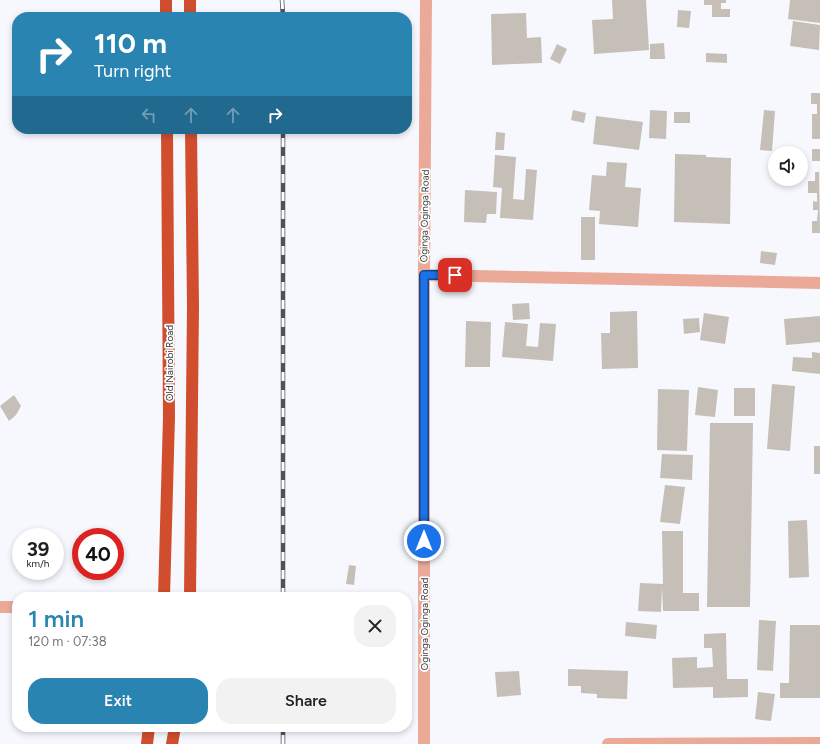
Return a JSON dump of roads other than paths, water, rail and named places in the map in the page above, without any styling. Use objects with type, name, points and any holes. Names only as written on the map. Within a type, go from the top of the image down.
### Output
[{"type":"highway","points":[[166,0],[166,12]]},
{"type":"highway","points":[[190,0],[190,12]]},
{"type":"highway","name":"Old Nairobi Road","points":[[164,592],[169,417],[167,134]]},
{"type":"highway","points":[[190,592],[194,306],[191,134]]},
{"type":"highway","points":[[147,744],[149,732]]},
{"type":"highway","points":[[172,744],[174,732]]},
{"type":"street","name":"Oginga Oginga Road","points":[[424,744],[424,275],[426,0]]},
{"type":"street","points":[[424,275],[820,283]]},
{"type":"street","points":[[0,607],[12,607]]},
{"type":"street","points":[[608,744],[820,743]]},
{"type":"railway","points":[[282,0],[283,12]]},
{"type":"railway","points":[[283,134],[283,592]]},
{"type":"railway","points":[[283,732],[283,744]]}]
